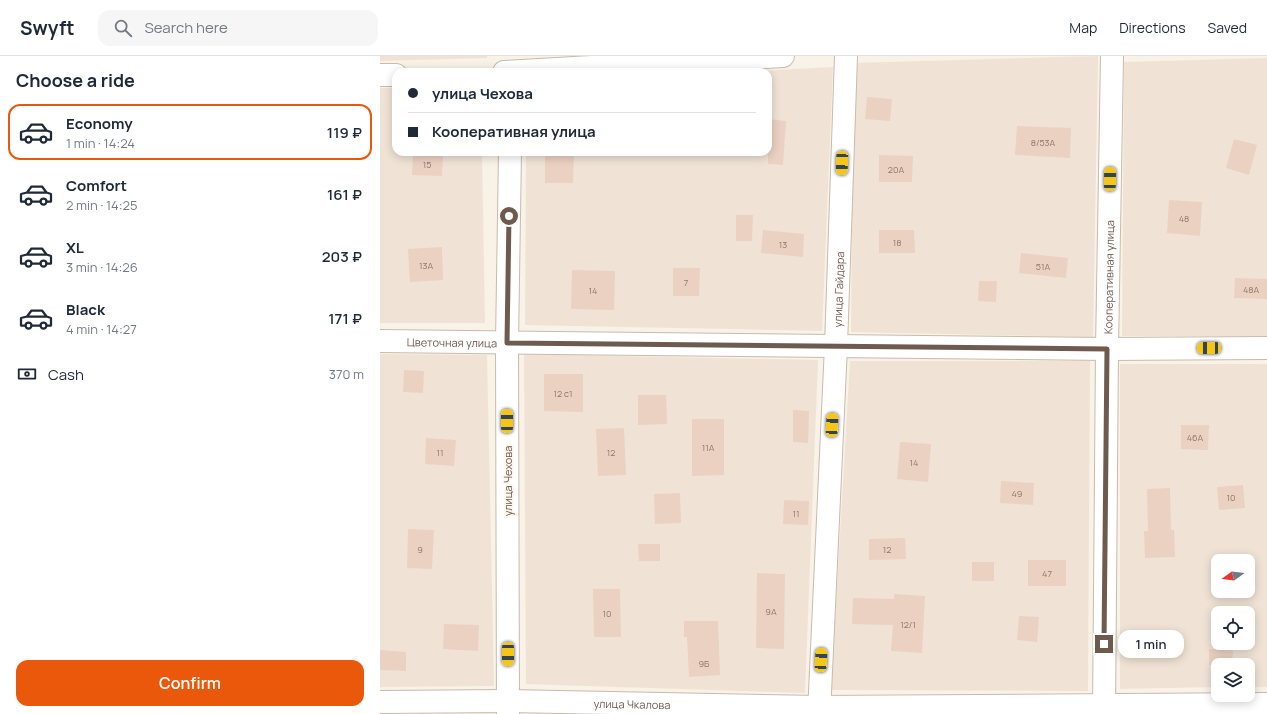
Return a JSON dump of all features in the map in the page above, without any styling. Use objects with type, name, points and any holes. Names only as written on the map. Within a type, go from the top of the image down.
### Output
[{"type":"street","points":[[511,56],[511,68]]},
{"type":"street","points":[[579,68],[783,56]]},
{"type":"street","name":"улица Гайдара","points":[[819,710],[836,346],[846,56]]},
{"type":"street","name":"Кооперативная улица","points":[[1104,710],[1107,349],[1112,56]]},
{"type":"street","points":[[380,75],[392,74]]},
{"type":"street","name":"улица Чехова","points":[[508,708],[507,343],[510,156]]},
{"type":"street","name":"Цветочная улица","points":[[380,341],[1107,349],[1267,348]]},
{"type":"street","name":"улица Чкалова","points":[[380,702],[508,708],[819,710],[1104,710],[1267,704]]},
{"type":"shaded area","points":[[380,56],[487,56],[487,58],[380,61]]},
{"type":"shaded area","points":[[1098,56],[1093,337],[851,332],[853,63]]},
{"type":"shaded area","points":[[1267,58],[1267,336],[1122,336],[1124,62]]},
{"type":"shaded area","points":[[833,67],[822,331],[525,325],[526,156],[772,156],[772,70]]},
{"type":"shaded area","points":[[380,88],[392,88],[392,156],[482,156],[485,323],[380,323]]},
{"type":"shaded area","points":[[380,354],[487,355],[494,686],[380,687]]},
{"type":"shaded area","points":[[524,354],[818,360],[805,693],[526,684]]},
{"type":"shaded area","points":[[850,361],[1090,361],[1088,691],[831,690]]},
{"type":"shaded area","points":[[1120,364],[1267,364],[1267,687],[1255,687],[1255,658],[1211,658],[1211,687],[1120,689]]},
{"type":"building","points":[[867,97],[892,99],[890,121],[865,119]]},
{"type":"building","points":[[772,119],[786,121],[783,165],[768,164],[768,156],[772,156]]},
{"type":"building","points":[[1017,126],[1071,128],[1070,158],[1015,155]]},
{"type":"building","points":[[1234,139],[1257,145],[1249,175],[1226,168]]},
{"type":"building","points":[[879,155],[913,156],[912,182],[879,182]]},
{"type":"building","points":[[413,156],[443,156],[442,176],[412,175]]},
{"type":"building","points":[[545,156],[574,156],[573,183],[545,183]]},
{"type":"building","points":[[1169,200],[1202,202],[1200,236],[1167,233]]},
{"type":"building","points":[[736,215],[753,215],[752,241],[736,241]]},
{"type":"building","points":[[763,230],[804,234],[803,257],[761,253]]},
{"type":"building","points":[[879,230],[914,230],[915,253],[879,253]]},
{"type":"building","points":[[442,247],[443,280],[410,282],[408,249]]},
{"type":"building","points":[[1021,253],[1068,258],[1066,278],[1019,273]]},
{"type":"building","points":[[673,268],[700,268],[699,296],[673,296]]},
{"type":"building","points":[[572,270],[615,271],[614,310],[571,309]]},
{"type":"building","points":[[1235,278],[1267,279],[1267,299],[1234,298]]},
{"type":"building","points":[[979,281],[997,281],[996,302],[978,301]]},
{"type":"building","points":[[404,370],[424,371],[423,393],[403,392]]},
{"type":"building","points":[[544,374],[583,374],[583,412],[544,411]]},
{"type":"building","points":[[638,395],[666,395],[667,424],[638,425]]},
{"type":"building","points":[[793,410],[809,411],[808,443],[793,442]]},
{"type":"building","points":[[692,419],[724,419],[724,475],[692,476]]},
{"type":"building","points":[[1181,425],[1209,425],[1208,450],[1181,449]]},
{"type":"building","points":[[624,428],[626,475],[598,476],[596,429]]},
{"type":"building","points":[[426,438],[456,440],[454,466],[425,464]]},
{"type":"building","points":[[900,442],[931,444],[928,482],[897,479]]},
{"type":"building","points":[[1001,481],[1034,483],[1033,505],[1000,503]]},
{"type":"building","points":[[1243,485],[1245,508],[1219,510],[1217,487]]},
{"type":"building","points":[[1170,488],[1171,530],[1174,530],[1175,557],[1145,558],[1144,531],[1148,531],[1147,489]]},
{"type":"building","points":[[680,493],[681,523],[655,524],[654,494]]},
{"type":"building","points":[[784,500],[809,501],[808,525],[783,524]]},
{"type":"building","points":[[408,529],[434,530],[432,569],[407,568]]},
{"type":"building","points":[[905,538],[906,559],[869,560],[869,539]]},
{"type":"building","points":[[638,544],[660,544],[660,561],[639,561]]},
{"type":"building","points":[[1028,560],[1066,560],[1066,586],[1028,586]]},
{"type":"building","points":[[972,562],[994,562],[994,581],[972,581]]},
{"type":"building","points":[[757,573],[785,574],[784,649],[756,648]]},
{"type":"building","points":[[593,589],[620,589],[621,637],[594,637]]},
{"type":"building","points":[[894,594],[925,596],[922,653],[891,651],[893,625],[852,624],[853,598],[894,599]]},
{"type":"building","points":[[1019,616],[1039,617],[1037,642],[1017,640]]},
{"type":"building","points":[[684,621],[718,621],[720,675],[689,677],[687,637],[684,637]]},
{"type":"building","points":[[444,624],[479,625],[478,651],[443,649]]},
{"type":"building","points":[[1209,649],[1233,650],[1232,658],[1211,658],[1211,665],[1209,665]]},
{"type":"building","points":[[380,650],[406,652],[406,671],[380,670]]},
{"type":"route","points":[[509,216],[507,343],[1107,349],[1104,644]]}]
